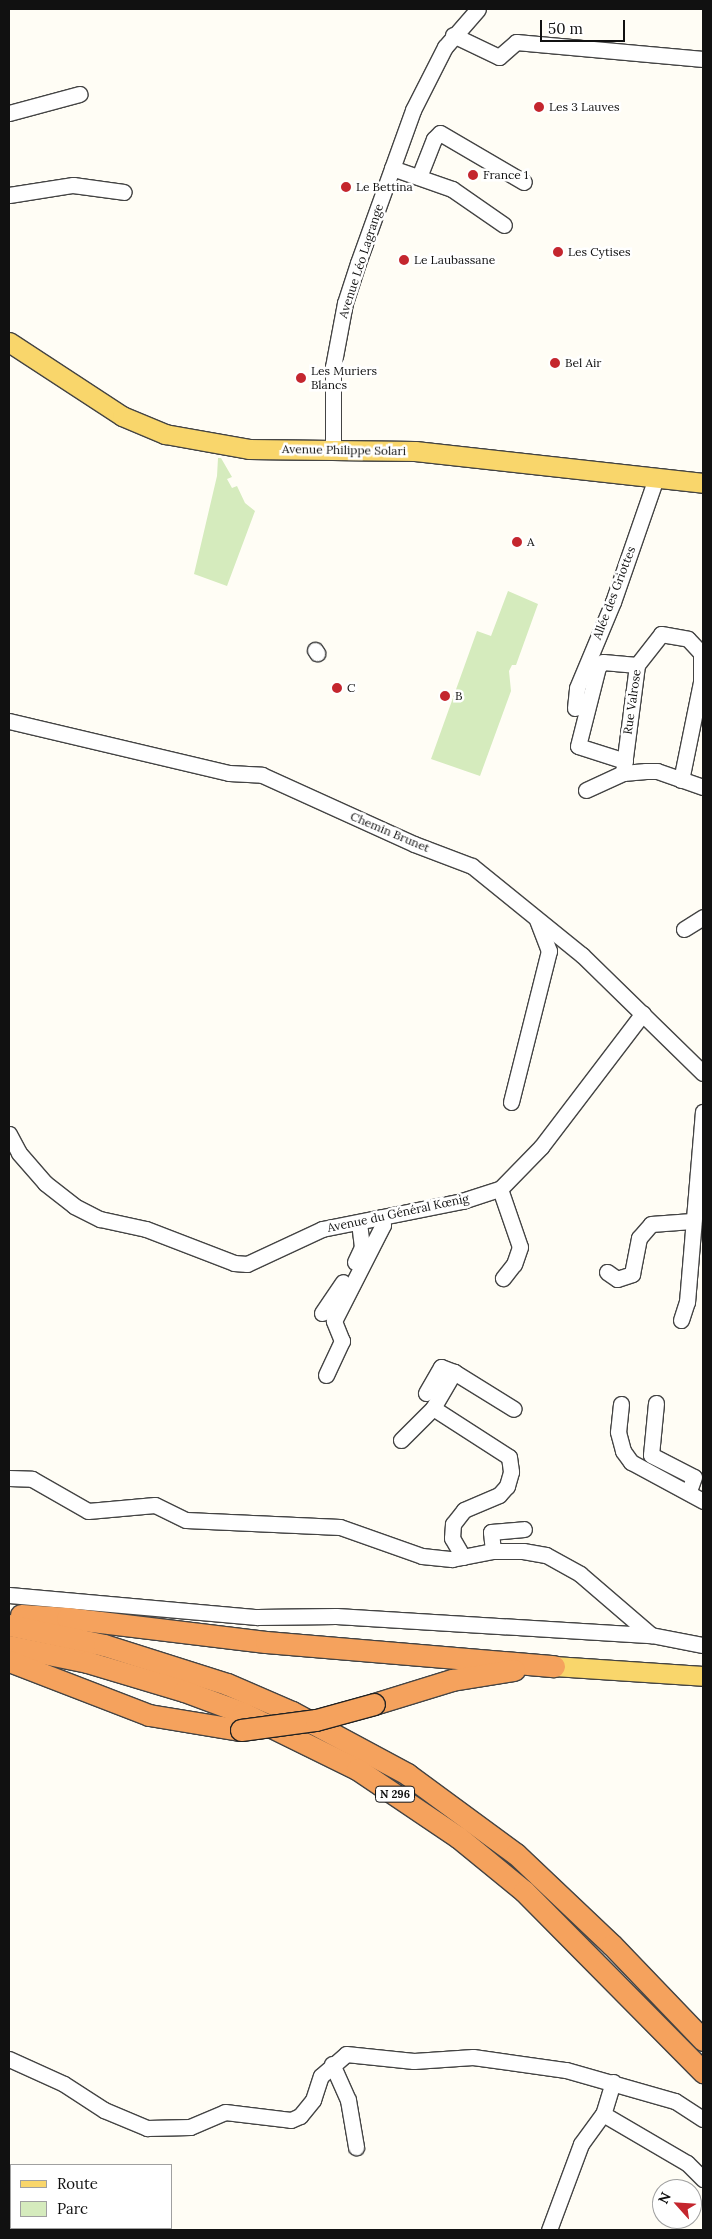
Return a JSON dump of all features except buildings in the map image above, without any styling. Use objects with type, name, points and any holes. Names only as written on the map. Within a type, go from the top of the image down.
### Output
[{"type":"highway","points":[[9,1615],[66,1618],[266,1642],[554,1666]]},
{"type":"highway","name":"N 296","points":[[9,1625],[104,1645],[228,1684],[292,1712],[407,1774],[516,1854],[612,1945],[703,2040]]},
{"type":"highway","name":"N 296","points":[[9,1646],[87,1662],[184,1691],[251,1717],[357,1769],[458,1837],[524,1891],[703,2072]]},
{"type":"highway","points":[[9,1661],[149,1715],[241,1730],[307,1722],[452,1680],[554,1666]]},
{"type":"main road","name":"Avenue Philippe Solari","points":[[9,342],[122,416],[165,434],[249,449],[333,448],[415,451],[703,484]]},
{"type":"main road","points":[[554,1666],[703,1676]]},
{"type":"street","name":"Avenue Léo Lagrange","points":[[333,448],[331,395],[338,337],[345,303],[413,110],[453,35],[478,9]]},
{"type":"street","points":[[453,35],[499,57],[516,42],[703,59]]},
{"type":"street","points":[[9,113],[80,94]]},
{"type":"street","points":[[419,177],[434,139],[440,133],[524,182]]},
{"type":"street","points":[[392,168],[452,189],[504,225]]},
{"type":"street","points":[[9,195],[73,185],[124,192]]},
{"type":"street","name":"Allée des Griottes","points":[[575,708],[578,688],[612,602],[656,478]]},
{"type":"street","name":"Rue Valrose","points":[[624,767],[637,665],[660,634],[688,638],[700,653],[699,710],[681,780]]},
{"type":"street","points":[[637,665],[602,662],[598,667],[578,746],[624,767],[657,771],[703,787]]},
{"type":"street","name":"Chemin Brunet","points":[[9,721],[229,773],[262,775],[414,844],[472,866],[582,955],[703,1073]]},
{"type":"street","points":[[586,790],[624,767]]},
{"type":"street","points":[[684,929],[703,917]]},
{"type":"street","points":[[512,1102],[549,950],[537,920]]},
{"type":"street","name":"Avenue du Général Kœnig","points":[[9,1134],[14,1150],[45,1183],[74,1206],[100,1219],[146,1229],[234,1263],[259,1261],[322,1229],[462,1201],[500,1188],[541,1147],[643,1014]]},
{"type":"street","points":[[681,1320],[687,1302],[692,1221],[703,1112]]},
{"type":"street","points":[[500,1188],[520,1248],[514,1264],[503,1278]]},
{"type":"street","points":[[326,1376],[342,1341],[334,1321],[384,1225],[380,1218]]},
{"type":"street","points":[[607,1272],[617,1278],[632,1274],[639,1238],[650,1224],[692,1221]]},
{"type":"street","points":[[322,1313],[362,1247],[359,1223]]},
{"type":"street","points":[[426,1393],[441,1367],[454,1372],[514,1409]]},
{"type":"street","points":[[400,1440],[434,1408],[454,1372]]},
{"type":"street","points":[[656,1403],[651,1455],[694,1477],[689,1490]]},
{"type":"street","points":[[621,1404],[618,1432],[623,1451],[631,1462],[689,1490],[703,1501]]},
{"type":"street","points":[[434,1408],[509,1457],[511,1472],[507,1486],[499,1495],[464,1510],[453,1524],[452,1538],[463,1557]]},
{"type":"street","points":[[9,1478],[32,1480],[88,1511],[155,1505],[186,1520],[340,1527],[422,1556],[463,1557],[493,1552],[523,1551],[546,1555],[580,1574],[651,1635]]},
{"type":"street","points":[[493,1552],[491,1532],[524,1529]]},
{"type":"street","points":[[9,1595],[239,1616],[336,1616],[651,1635],[703,1645]]},
{"type":"street","points":[[9,2059],[64,2084],[104,2110],[146,2128],[190,2127],[225,2112],[291,2120],[300,2116],[313,2100],[321,2076],[332,2064],[346,2054],[414,2061],[473,2057],[566,2070],[675,2101],[703,2119]]},
{"type":"street","points":[[332,2064],[348,2100],[356,2147]]},
{"type":"street","points":[[549,2230],[580,2144],[603,2114],[613,2082]]},
{"type":"street","points":[[603,2114],[687,2163],[703,2179]]},
{"type":"green space","points":[[218,458],[221,458],[232,477],[227,479],[232,488],[237,486],[245,503],[255,511],[227,586],[194,574],[217,476]]},
{"type":"green space","points":[[508,591],[538,604],[516,665],[512,665],[509,671],[511,691],[480,776],[431,759],[477,631],[491,636]]},
{"type":"place","name":"Les 3 Lauves","points":[[539,107]]},
{"type":"place","name":"France 1","points":[[473,175]]},
{"type":"place","name":"Le Bettina","points":[[346,187]]},
{"type":"place","name":"Les Cytises","points":[[558,252]]},
{"type":"place","name":"Le Laubassane","points":[[404,260]]},
{"type":"place","name":"Bel Air","points":[[555,363]]},
{"type":"place","name":"Les Muriers Blancs","points":[[301,378]]},
{"type":"place","name":"A","points":[[517,542]]},
{"type":"place","name":"C","points":[[337,688]]},
{"type":"place","name":"B","points":[[445,696]]}]
